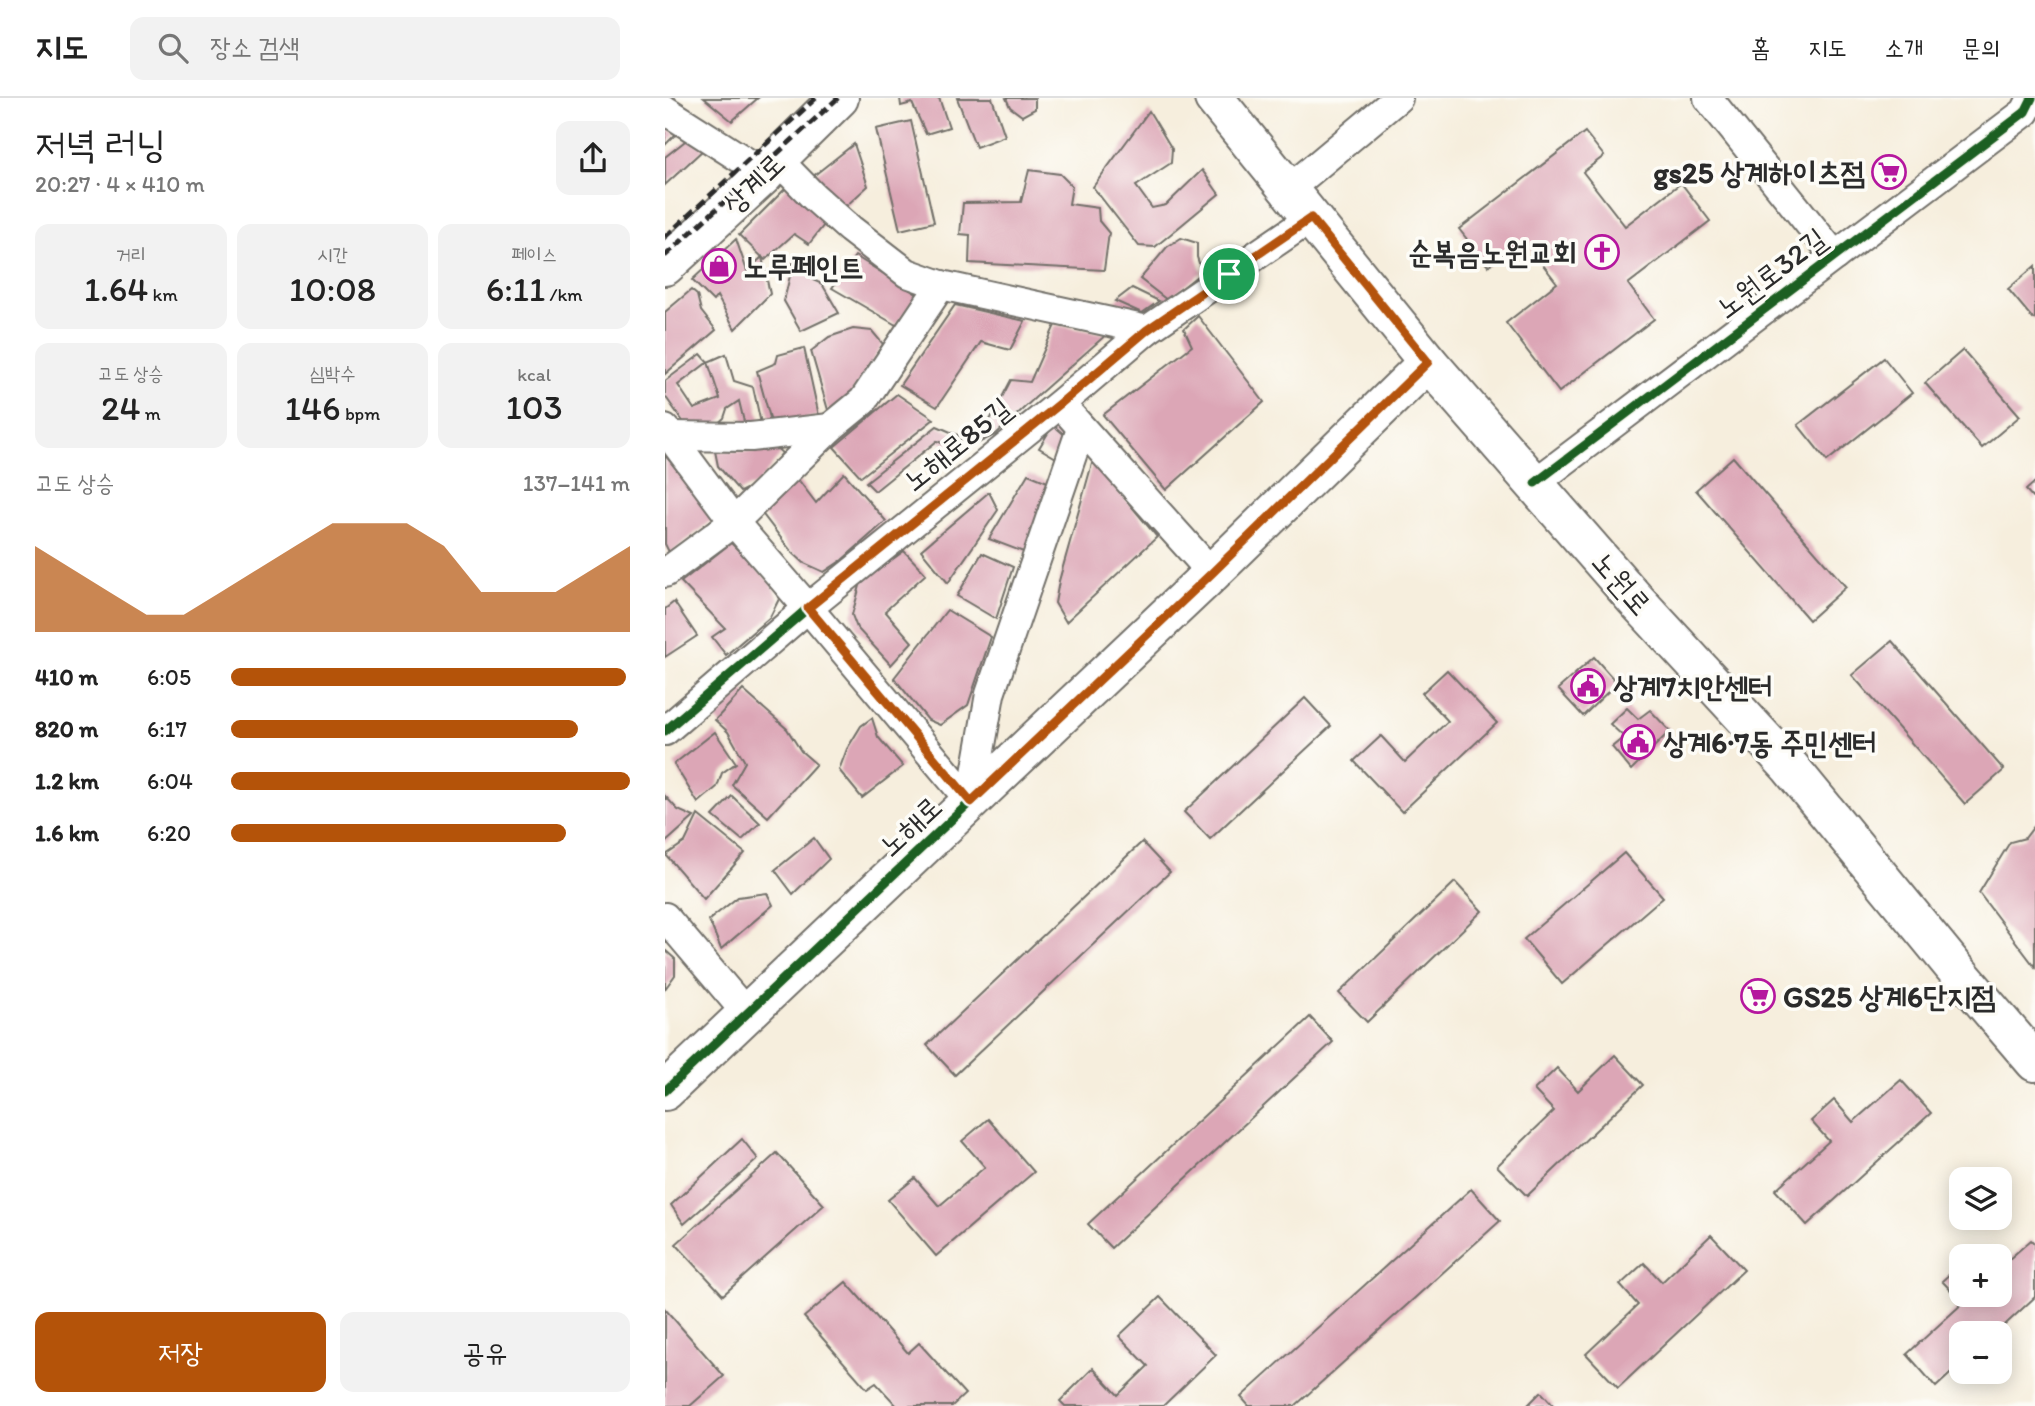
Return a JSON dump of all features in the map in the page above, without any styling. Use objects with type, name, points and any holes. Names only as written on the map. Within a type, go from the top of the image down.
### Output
[{"type":"main road","name":"상계로","points":[[665,266],[771,167],[839,98]]},
{"type":"main road","name":"노원로","points":[[1214,98],[1428,362],[1634,598],[1789,766],[1953,966],[2029,1044]]},
{"type":"main road","name":"노해로","points":[[665,1091],[1212,573],[1428,362]]},
{"type":"street","points":[[1708,98],[1835,256]]},
{"type":"street","name":"노원로32길","points":[[1535,483],[2025,112],[2032,98]]},
{"type":"street","name":"노해로85길","points":[[665,731],[808,608],[1061,403],[1299,204],[1397,99]]},
{"type":"street","points":[[665,110],[771,167],[813,196],[907,273],[941,285],[1147,330]]},
{"type":"street","points":[[665,573],[734,522],[830,428],[863,401],[941,285]]},
{"type":"street","points":[[1061,403],[1081,429],[1212,573]]},
{"type":"street","points":[[668,433],[751,437],[830,428]]},
{"type":"street","name":"노해로","points":[[971,802],[991,694],[1081,429]]},
{"type":"street","points":[[668,433],[734,522],[971,802]]},
{"type":"street","points":[[665,917],[747,1014]]},
{"type":"building","points":[[704,98],[758,98],[732,121]]},
{"type":"building","points":[[900,98],[939,98],[949,127],[926,134],[912,103],[901,106]]},
{"type":"building","points":[[957,98],[992,98],[1005,136],[976,147]]},
{"type":"building","points":[[1006,98],[1035,98],[1035,109],[1022,116],[1010,107]]},
{"type":"building","points":[[1149,111],[1172,149],[1171,163],[1136,186],[1152,208],[1166,205],[1202,170],[1219,194],[1155,247],[1139,246],[1093,187]]},
{"type":"building","points":[[911,121],[934,222],[900,230],[876,129]]},
{"type":"building","points":[[665,127],[676,134],[665,145]]},
{"type":"building","name":"순복음노원교회","points":[[1585,132],[1604,156],[1583,172],[1625,226],[1681,183],[1710,221],[1628,284],[1654,319],[1559,392],[1506,323],[1557,283],[1523,239],[1488,266],[1459,229]]},
{"type":"building","points":[[689,138],[704,149],[665,185],[665,157]]},
{"type":"building","points":[[854,144],[868,186],[844,208],[812,177]]},
{"type":"building","points":[[1029,170],[1060,174],[1072,186],[1069,204],[1098,208],[1099,221],[1109,233],[1104,270],[969,263],[970,235],[960,234],[963,203],[1021,202]]},
{"type":"building","points":[[789,185],[827,221],[809,244],[794,234],[765,260],[739,235]]},
{"type":"building","points":[[1181,238],[1197,243],[1197,257],[1202,272],[1167,300],[1140,279],[1167,247]]},
{"type":"building","points":[[736,239],[747,271],[762,257],[770,294],[735,329],[717,296],[713,301],[692,280]]},
{"type":"building","points":[[855,256],[918,295],[896,325],[832,288]]},
{"type":"building","points":[[793,263],[809,263],[813,280],[822,284],[839,313],[801,331],[784,301]]},
{"type":"building","points":[[2035,266],[2035,318],[2033,319],[2008,289]]},
{"type":"building","points":[[1132,288],[1159,301],[1142,313],[1115,301]]},
{"type":"building","points":[[691,290],[697,295],[701,311],[716,330],[665,374],[665,312]]},
{"type":"building","points":[[955,305],[1025,321],[1010,350],[981,342],[937,407],[900,385]]},
{"type":"building","points":[[1198,316],[1264,402],[1166,490],[1103,415],[1192,346],[1184,329]]},
{"type":"building","points":[[1055,325],[1107,334],[995,435],[978,443],[1011,380],[1030,382]]},
{"type":"building","points":[[853,329],[872,331],[883,344],[844,406],[828,410],[811,351],[829,337]]},
{"type":"building","points":[[804,348],[819,416],[772,425],[757,371],[776,363],[778,355]]},
{"type":"building","points":[[1963,350],[2020,416],[1982,448],[1925,383]]},
{"type":"building","points":[[701,354],[708,362],[726,354],[734,381],[753,387],[762,428],[746,430],[739,401],[727,409],[724,418],[716,425],[687,427],[665,396],[665,381]],"holes":[[[708,362],[720,399],[694,409],[678,385]]]},
{"type":"building","points":[[1884,358],[1912,393],[1827,461],[1798,425]]},
{"type":"building","points":[[897,394],[934,419],[861,477],[834,447]]},
{"type":"building","points":[[1053,425],[1067,437],[1058,459],[1039,448]]},
{"type":"building","points":[[937,426],[962,437],[956,449],[937,441],[875,491],[866,482]]},
{"type":"building","points":[[774,446],[782,453],[758,483],[740,492],[718,466],[715,451],[752,452]]},
{"type":"building","points":[[665,455],[715,517],[670,554],[665,544]]},
{"type":"building","points":[[1733,457],[1846,587],[1809,620],[1696,490]]},
{"type":"building","points":[[1093,460],[1157,537],[1066,622],[1055,603]]},
{"type":"building","points":[[844,473],[886,521],[842,560],[824,572],[804,563],[791,551],[761,512],[797,478],[816,503]]},
{"type":"building","points":[[1028,474],[1050,483],[1026,553],[989,539]]},
{"type":"building","points":[[2035,482],[2035,500],[2026,490]]},
{"type":"building","points":[[989,492],[998,510],[948,583],[921,550]]},
{"type":"building","points":[[731,543],[770,582],[779,599],[770,617],[726,655],[712,637],[725,628],[681,582]]},
{"type":"building","points":[[904,551],[926,574],[885,611],[912,642],[891,665],[857,628],[852,615],[861,582]]},
{"type":"building","points":[[982,553],[1013,567],[996,619],[957,596]]},
{"type":"building","points":[[674,602],[697,636],[665,657],[665,609]]},
{"type":"building","points":[[947,610],[991,637],[968,705],[940,725],[928,720],[894,678]]},
{"type":"building","points":[[1892,641],[2004,770],[1965,804],[1852,675]]},
{"type":"building","name":"상계7치안센터","points":[[1594,657],[1617,683],[1583,716],[1558,689]]},
{"type":"building","points":[[1447,670],[1497,723],[1402,812],[1354,761],[1381,736],[1405,762],[1448,721],[1422,693]]},
{"type":"building","points":[[743,690],[787,729],[801,751],[816,764],[768,817],[732,785],[745,762],[728,732],[715,720]]},
{"type":"building","points":[[1305,698],[1331,726],[1210,839],[1184,812]]},
{"type":"building","name":"상계6·7동 주민센터","points":[[1627,708],[1638,719],[1650,710],[1670,731],[1631,770],[1612,747],[1624,737],[1610,724]]},
{"type":"building","points":[[872,718],[878,737],[903,766],[862,798],[839,770],[847,749],[861,726]]},
{"type":"building","points":[[715,732],[736,763],[722,773],[717,787],[698,803],[674,764]]},
{"type":"building","points":[[665,796],[678,810],[694,817],[665,843]]},
{"type":"building","points":[[732,796],[760,823],[742,840],[713,816]]},
{"type":"building","points":[[698,815],[745,853],[704,899],[666,855],[685,842]]},
{"type":"building","points":[[2035,825],[2035,967],[1979,893],[2010,842],[2025,838]]},
{"type":"building","points":[[814,838],[829,859],[793,894],[775,870]]},
{"type":"building","points":[[1142,842],[1170,872],[955,1075],[927,1045]]},
{"type":"building","points":[[1624,853],[1663,897],[1562,984],[1524,939]]},
{"type":"building","points":[[1455,882],[1482,911],[1367,1022],[1339,993]]},
{"type":"building","points":[[767,893],[773,905],[721,949],[709,920],[738,897]]},
{"type":"building","points":[[665,950],[675,959],[675,975],[665,989]]},
{"type":"building","points":[[1310,1017],[1333,1042],[1111,1248],[1088,1224]]},
{"type":"building","points":[[1615,1055],[1643,1085],[1527,1196],[1497,1166],[1554,1111],[1534,1090],[1557,1068],[1578,1091]]},
{"type":"building","points":[[1901,1080],[1931,1113],[1807,1225],[1775,1190],[1829,1141],[1811,1121],[1834,1100],[1853,1122]]},
{"type":"building","points":[[988,1119],[1034,1172],[936,1256],[888,1200],[915,1178],[939,1206],[985,1167],[962,1141]]},
{"type":"building","points":[[742,1139],[758,1159],[684,1224],[671,1205]]},
{"type":"building","points":[[777,1153],[824,1205],[723,1295],[676,1244]]},
{"type":"building","points":[[1471,1189],[1500,1221],[1295,1406],[1249,1406],[1241,1397]]},
{"type":"building","points":[[1711,1235],[1744,1270],[1618,1388],[1586,1354],[1638,1305],[1620,1285],[1644,1263],[1662,1282]]},
{"type":"building","points":[[2031,1240],[2035,1244],[2035,1297],[2009,1321],[1949,1321],[1949,1375],[1936,1387],[1907,1354],[1959,1307],[2012,1307],[2012,1257]]},
{"type":"building","points":[[1949,1275],[1949,1288],[1942,1281]]},
{"type":"building","points":[[846,1282],[908,1353],[919,1343],[965,1394],[952,1406],[897,1406],[876,1383],[867,1389],[804,1317]]},
{"type":"building","points":[[1160,1297],[1216,1355],[1163,1406],[1065,1406],[1060,1401],[1093,1368],[1118,1395],[1148,1366],[1119,1336]]},
{"type":"building","points":[[665,1309],[724,1376],[690,1406],[665,1406]]},
{"type":"building","points":[[1541,1392],[1554,1406],[1527,1406]]},
{"type":"railway","points":[[665,237],[816,98]]},
{"type":"railway","points":[[665,256],[838,98]]},
{"type":"cycle path","points":[[1535,483],[2025,112],[2032,98]]},
{"type":"cycle path","points":[[665,731],[808,608],[1147,330],[1311,218]]},
{"type":"cycle path","points":[[665,1091],[1212,573],[1428,362]]},
{"type":"place","name":"gs25 상계하이츠점","points":[[1889,172]]},
{"type":"place","name":"순복음노원교회","points":[[1602,252]]},
{"type":"place","name":"노루페인트","points":[[719,266]]},
{"type":"place","name":"상계7치안센터","points":[[1588,686]]},
{"type":"place","name":"상계6·7동 주민센터","points":[[1638,742]]},
{"type":"place","name":"GS25 상계6단지점","points":[[1758,996]]},
{"type":"route","points":[[1311,218],[1428,362],[1212,573],[971,802],[808,608],[1147,330],[1229,274],[1311,218]]}]
